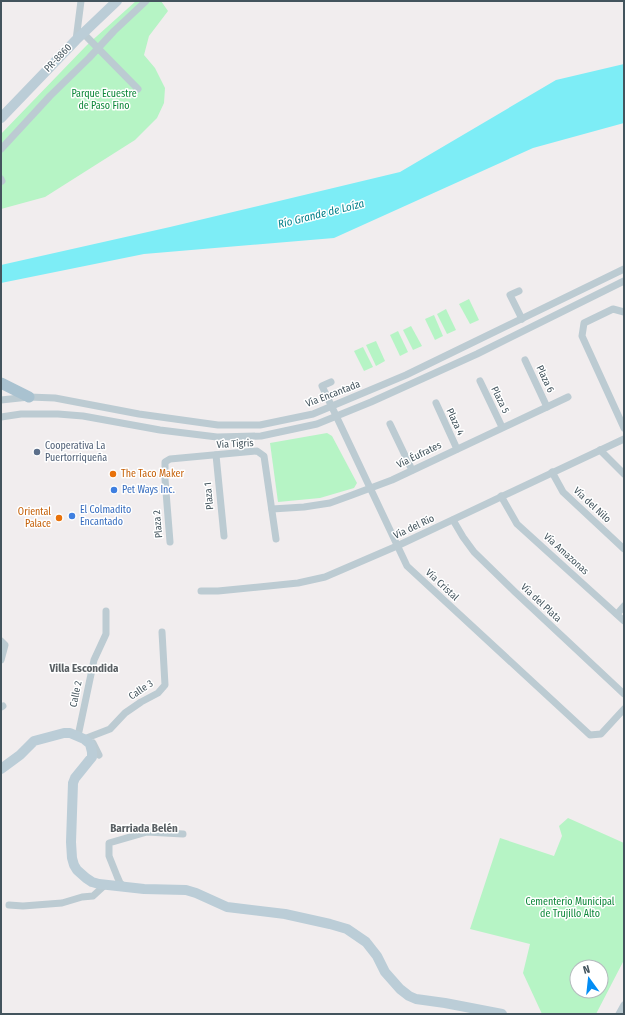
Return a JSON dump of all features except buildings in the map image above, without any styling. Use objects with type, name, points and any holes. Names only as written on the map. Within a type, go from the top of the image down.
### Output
[{"type":"main road","name":"PR-8860","points":[[1,118],[80,36],[117,1]]},
{"type":"main road","points":[[1,383],[29,397]]},
{"type":"main road","points":[[1,775],[4,767],[20,755],[34,741],[64,733],[84,737],[91,748],[92,757],[75,778],[73,783],[71,842],[72,858],[77,870],[92,882],[125,887],[186,890],[227,907],[285,914],[347,929],[366,942],[377,956],[385,972],[400,989],[409,996],[416,999],[502,1014]]},
{"type":"street","points":[[81,1],[80,36],[98,47],[138,89]]},
{"type":"street","points":[[1,149],[98,47],[146,1]]},
{"type":"street","name":"Vía Encantada","points":[[1,400],[29,397],[55,398],[138,414],[218,425],[260,425],[313,414],[406,375],[624,269]]},
{"type":"street","points":[[1,417],[21,414],[58,414],[96,418],[160,430],[217,437],[261,436],[317,424],[371,402],[477,354],[583,303],[624,281]]},
{"type":"street","points":[[519,291],[510,295],[522,319]]},
{"type":"street","points":[[624,312],[613,309],[584,323],[582,336],[624,428]]},
{"type":"street","name":"Plaza 6","points":[[526,360],[547,407]]},
{"type":"street","name":"Vía Cristal","points":[[331,382],[322,386],[407,566],[590,735],[601,734],[624,709]]},
{"type":"street","name":"Plaza 5","points":[[480,382],[502,427]]},
{"type":"street","name":"Vía Éufrates","points":[[272,509],[304,508],[330,503],[371,488],[568,397]]},
{"type":"street","name":"Plaza 4","points":[[436,403],[457,448]]},
{"type":"street","points":[[390,424],[412,470]]},
{"type":"street","name":"Vía del Río","points":[[201,591],[218,591],[298,583],[325,577],[453,520],[624,438]]},
{"type":"street","points":[[600,450],[624,474]]},
{"type":"street","name":"Vía Tigris","points":[[170,459],[257,451],[264,456],[276,539]]},
{"type":"street","name":"Plaza 1","points":[[216,455],[224,536]]},
{"type":"street","name":"Plaza 2","points":[[170,459],[165,462],[164,469],[170,542]]},
{"type":"street","name":"Vía del Nilo","points":[[552,472],[563,492],[624,549]]},
{"type":"street","name":"Vía Amazonas","points":[[501,496],[517,524],[624,621]]},
{"type":"street","name":"Vía del Plata","points":[[453,520],[463,538],[474,552],[514,592],[624,694]]},
{"type":"street","points":[[617,614],[624,606]]},
{"type":"street","name":"Calle 2","points":[[84,737],[94,660],[106,634],[106,611]]},
{"type":"street","name":"Calle 3","points":[[84,737],[110,728],[125,713],[141,702],[158,694],[165,685],[162,632]]},
{"type":"street","points":[[1,641],[5,645],[1,660]]},
{"type":"street","points":[[84,737],[99,755]]},
{"type":"street","points":[[125,887],[120,883],[109,856],[109,843],[148,832],[183,834]]},
{"type":"street","points":[[9,905],[23,906],[62,903],[82,897],[93,896],[105,885]]},
{"type":"street","points":[[619,1014],[624,1005]]},
{"type":"green space","name":"Parque Ecuestre de Paso Fino","points":[[136,1],[161,1],[168,11],[149,36],[144,55],[155,68],[165,88],[164,103],[157,118],[135,140],[45,197],[1,209],[1,134],[87,45]]},
{"type":"green space","points":[[469,299],[479,320],[470,324],[459,304]]},
{"type":"green space","points":[[446,309],[456,330],[447,334],[437,314]]},
{"type":"green space","points":[[434,315],[443,336],[435,340],[425,319]]},
{"type":"green space","points":[[411,326],[422,346],[413,350],[403,330]]},
{"type":"green space","points":[[398,331],[408,352],[400,356],[390,335]]},
{"type":"green space","points":[[376,341],[385,361],[376,366],[366,345]]},
{"type":"green space","points":[[363,347],[373,367],[364,371],[354,351]]},
{"type":"green space","points":[[327,433],[332,436],[357,483],[354,488],[320,498],[278,502],[270,443]]},
{"type":"green space","name":"Cementerio Municipal de Trujillo Alto","points":[[568,818],[624,843],[624,960],[609,989],[609,959],[569,959],[569,999],[604,999],[596,1014],[542,1014],[523,973],[530,944],[470,929],[500,838],[554,856],[562,836],[559,826]]},
{"type":"water","name":"Río Grande de Loíza","points":[[624,64],[624,123],[533,148],[334,238],[144,254],[1,283],[1,265],[170,227],[400,172],[556,80]]},
{"type":"place","name":"Cooperativa La Puertorriqueña","points":[[37,452]]},
{"type":"place","name":"The Taco Maker","points":[[113,474]]},
{"type":"place","name":"Pet Ways Inc.","points":[[114,490]]},
{"type":"place","name":"El Colmadito Encantado","points":[[72,516]]},
{"type":"place","name":"Oriental Palace","points":[[59,518]]},
{"type":"district","name":"Villa Escondida","points":[[84,668]]},
{"type":"district","name":"Barriada Belén","points":[[144,828]]}]
